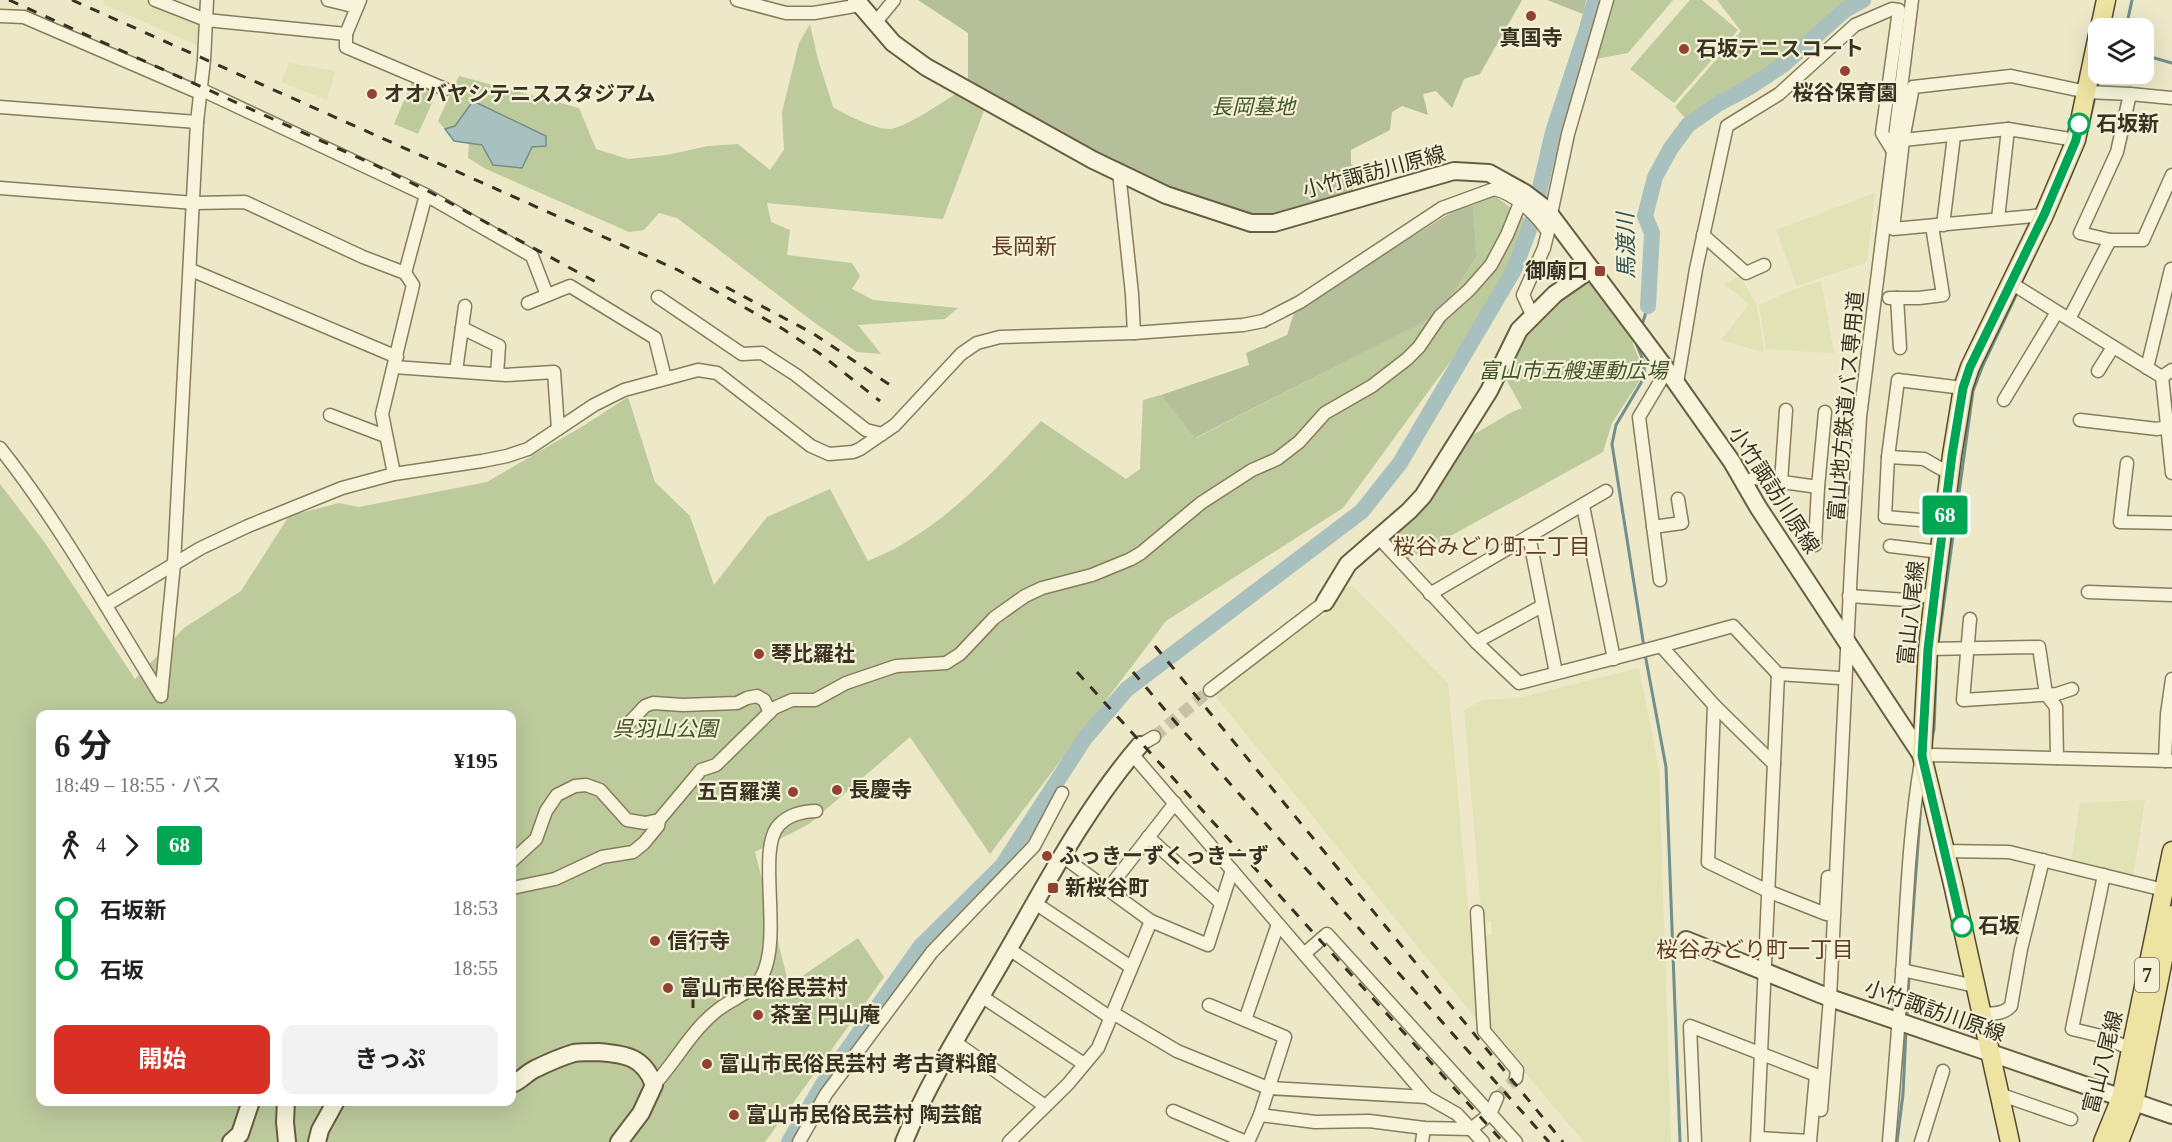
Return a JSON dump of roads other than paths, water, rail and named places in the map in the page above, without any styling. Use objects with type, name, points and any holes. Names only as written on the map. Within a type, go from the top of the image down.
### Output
[{"type":"main road","points":[[2102,18],[2106,0]]},
{"type":"main road","name":"小竹諏訪川原線","points":[[858,2],[894,44],[926,67],[1119,172],[1166,195],[1251,223],[1274,223],[1454,171],[1489,172],[1522,198],[1549,211],[1672,376],[1922,756]]},
{"type":"main road","name":"富山八尾線","points":[[2010,1142],[1922,756],[1928,649],[1963,388],[1970,367],[2044,215],[2076,140],[2089,84]]},
{"type":"main road","points":[[1325,602],[1348,564],[1423,496],[1489,392],[1519,330],[1555,294],[1591,269]]},
{"type":"main road","points":[[904,1142],[926,1092],[1062,856],[1117,771],[1142,746]]},
{"type":"main road","name":"富山八尾線","points":[[2103,1142],[2128,1101],[2131,1049],[2172,851]]},
{"type":"main road","name":"富山八尾線","points":[[2119,1142],[2172,915]]},
{"type":"main road","name":"小竹諏訪川原線","points":[[1686,940],[1830,998],[2172,1115]]},
{"type":"main road","points":[[516,1083],[531,1070],[575,1053],[627,1055],[650,1073],[654,1085],[641,1113],[618,1142]]},
{"type":"main road","points":[[231,1142],[240,1134],[249,1106]]},
{"type":"main road","points":[[286,1106],[287,1142]]},
{"type":"main road","points":[[317,1142],[320,1130],[333,1106]]},
{"type":"street","points":[[155,0],[206,20],[346,34]]},
{"type":"street","points":[[0,448],[17,469],[106,605],[161,696],[174,564],[195,203],[197,122],[207,0]]},
{"type":"street","points":[[328,0],[359,3],[346,34],[346,47],[446,89]]},
{"type":"street","points":[[737,0],[786,13],[814,13],[858,2]]},
{"type":"street","points":[[875,23],[894,0]]},
{"type":"street","points":[[1549,211],[1568,134],[1607,0]]},
{"type":"street","name":"富山地方鉄道バス専用道","points":[[1821,1110],[1830,998],[1844,638],[1849,596],[1860,417],[1912,0]]},
{"type":"street","points":[[1660,580],[1639,417],[1672,376],[1727,126],[1779,94],[1855,25],[1892,9],[1899,10],[1882,133],[1893,151]]},
{"type":"street","points":[[0,16],[24,17],[200,91],[426,195],[532,256],[548,295]]},
{"type":"street","points":[[2044,215],[1893,229],[1903,140],[1913,87],[2011,76],[2087,92],[2172,98]]},
{"type":"street","points":[[2130,94],[2117,152],[2080,233],[2110,240],[2143,240],[2172,175]]},
{"type":"street","points":[[0,106],[197,122]]},
{"type":"street","points":[[1903,140],[2008,129],[2076,140]]},
{"type":"street","points":[[1998,219],[2008,129]]},
{"type":"street","points":[[1900,348],[1893,298],[1943,295],[1938,225],[1954,136]]},
{"type":"street","points":[[1119,172],[1134,333]]},
{"type":"street","points":[[0,188],[195,203],[245,202],[363,257],[405,273],[413,285],[382,414],[394,474]]},
{"type":"street","points":[[106,605],[201,548],[342,488],[394,474],[507,456],[528,449],[594,405],[624,390],[698,370],[717,373],[811,446],[829,454],[853,452],[895,425],[961,354],[977,343],[1000,337],[1134,333],[1243,326],[1263,321],[1300,302],[1442,208],[1494,189],[1522,198],[1548,232],[1544,248],[1523,295],[1532,315]]},
{"type":"street","points":[[405,273],[426,195]]},
{"type":"street","points":[[516,887],[555,879],[603,856],[633,852],[644,843],[658,826],[659,820],[701,770],[716,765],[770,712],[783,703],[792,700],[815,700],[846,683],[896,666],[946,663],[960,654],[994,618],[1025,596],[1042,588],[1092,575],[1131,559],[1201,502],[1252,470],[1277,459],[1299,442],[1325,413],[1372,386],[1407,359],[1440,316],[1469,290],[1491,265],[1507,235],[1522,198]]},
{"type":"street","points":[[1703,235],[1746,273],[1764,265]]},
{"type":"street","points":[[2069,320],[2110,240]]},
{"type":"street","points":[[2147,368],[2170,269],[2172,270]]},
{"type":"street","points":[[191,270],[395,362],[456,371],[497,374],[554,372],[558,429]]},
{"type":"street","points":[[2011,283],[2147,368],[2169,373],[2172,473]]},
{"type":"street","points":[[528,303],[570,286],[655,338],[665,378]]},
{"type":"street","points":[[658,297],[742,354],[762,353],[796,375],[866,430],[882,434]]},
{"type":"street","points":[[456,371],[465,306]]},
{"type":"street","points":[[2004,400],[2057,312]]},
{"type":"street","points":[[462,328],[499,346],[497,374]]},
{"type":"street","points":[[2098,371],[2113,347]]},
{"type":"street","points":[[1944,522],[1885,516],[1888,457],[1898,381],[1963,388]]},
{"type":"street","points":[[1781,482],[1786,410]]},
{"type":"street","points":[[1815,545],[1825,412]]},
{"type":"street","points":[[330,415],[385,436]]},
{"type":"street","points":[[2080,420],[2157,429],[2170,426]]},
{"type":"street","points":[[1888,457],[1924,459],[1950,474]]},
{"type":"street","points":[[2127,463],[2120,522],[2172,523]]},
{"type":"street","points":[[1744,483],[1754,478],[1818,487]]},
{"type":"street","points":[[1430,594],[1606,491]]},
{"type":"street","points":[[1653,527],[1682,523],[1678,499]]},
{"type":"street","points":[[1583,506],[1614,659]]},
{"type":"street","points":[[1529,536],[1556,673]]},
{"type":"street","points":[[1379,538],[1476,642],[1519,683],[1733,626],[1778,674],[1839,678]]},
{"type":"street","points":[[1890,546],[1940,552]]},
{"type":"street","points":[[2088,592],[2172,595]]},
{"type":"street","points":[[1849,596],[1907,600],[1934,596]]},
{"type":"street","points":[[1209,690],[1325,602]]},
{"type":"street","points":[[1476,642],[1542,606]]},
{"type":"street","points":[[1970,619],[1963,700],[2057,694],[2072,689]]},
{"type":"street","points":[[1714,705],[1708,862],[1770,892],[1826,914],[1839,678],[1844,638]]},
{"type":"street","points":[[1661,646],[1714,705],[1774,764]]},
{"type":"street","points":[[1928,649],[2038,647],[2046,694],[2056,707],[2057,758]]},
{"type":"street","points":[[1695,1142],[1690,1026],[1761,1055],[1816,1075],[1809,1141],[1757,1140],[1761,1055],[1765,972],[1770,892],[1778,674]]},
{"type":"street","points":[[1889,1142],[1906,894],[1916,787],[1922,756],[2168,761],[2167,714],[2172,679]]},
{"type":"street","points":[[631,721],[645,706],[653,703],[683,705],[737,703],[757,696],[764,700],[770,712]]},
{"type":"street","points":[[1142,746],[1174,803],[1278,924],[1427,1097],[1457,1114],[1483,1142]]},
{"type":"street","points":[[516,857],[536,839],[546,811],[557,795],[575,786],[585,785],[600,789],[627,820],[645,824],[659,820]]},
{"type":"street","points":[[799,1142],[826,1094],[932,952],[1034,846],[1062,794]]},
{"type":"street","points":[[1108,889],[1174,803]]},
{"type":"street","points":[[654,1085],[702,1025],[718,1010],[752,989],[761,978],[769,962],[771,946],[770,851],[773,833],[779,824],[792,816],[804,811],[816,811]]},
{"type":"street","points":[[1148,837],[1221,903]]},
{"type":"street","points":[[1944,850],[2009,852],[2164,890]]},
{"type":"street","points":[[1062,856],[1151,921],[1208,945],[1232,870]]},
{"type":"street","points":[[1981,1014],[2001,1012],[2011,1006],[2021,950],[2043,860]]},
{"type":"street","points":[[2104,875],[2072,1029],[2101,1036],[2131,1049]]},
{"type":"street","points":[[1035,903],[1131,967]]},
{"type":"street","points":[[1477,912],[1484,1031],[1517,1070],[1516,1078]]},
{"type":"street","points":[[1009,1142],[1098,1048],[1151,921]]},
{"type":"street","points":[[1245,1020],[1278,924]]},
{"type":"street","points":[[1304,954],[1328,934],[1516,1142]]},
{"type":"street","points":[[1009,949],[1112,1015],[1177,1051],[1268,1088],[1427,1097]]},
{"type":"street","points":[[1902,970],[1975,986]]},
{"type":"street","points":[[981,996],[1084,1064]]},
{"type":"street","points":[[1173,1111],[1247,1142],[1260,1115],[1285,1037],[1209,1005]]},
{"type":"street","points":[[955,1042],[1045,1106]]},
{"type":"street","points":[[1921,1142],[1943,1071]]},
{"type":"street","points":[[1999,1094],[2072,1119]]},
{"type":"street","points":[[1260,1115],[1316,1122],[1369,1121],[1424,1128],[1471,1129],[1490,1114],[1497,1098]]},
{"type":"street","points":[[1422,1142],[1424,1128]]},
{"type":"water","points":[[473,101],[546,136],[546,146],[532,147],[522,168],[493,165],[482,145],[454,141],[445,129],[455,126]]},
{"type":"waterway","points":[[789,1142],[823,1084],[920,947],[1002,866],[1085,738],[1127,689],[1362,511],[1400,463],[1514,270],[1532,222],[1553,132],[1595,0]]},
{"type":"waterway","name":"馬渡川","points":[[1648,306],[1652,233],[1645,216],[1655,177],[1671,148],[1688,125],[1783,65],[1845,10],[1863,0]]},
{"type":"waterway","points":[[2128,18],[2132,0]]},
{"type":"waterway","points":[[2154,58],[2172,63]]},
{"type":"waterway","points":[[2097,90],[2098,84]]},
{"type":"waterway","points":[[2087,131],[2095,97]]},
{"type":"waterway","points":[[2066,187],[2084,143]]},
{"type":"waterway","points":[[2020,285],[2030,264]]},
{"type":"waterway","points":[[1938,645],[1973,391],[2018,291]]},
{"type":"waterway","points":[[1641,328],[1648,306]]},
{"type":"waterway","points":[[1637,339],[1636,343],[1643,360],[1645,376],[1616,425],[1612,444],[1644,647]]},
{"type":"waterway","points":[[1931,743],[1934,729],[1937,651]]},
{"type":"waterway","points":[[1645,654],[1666,767],[1680,1142]]},
{"type":"waterway","points":[[1909,967],[1921,803]]},
{"type":"waterway","points":[[1907,1018],[1909,976]]},
{"type":"waterway","points":[[1897,1142],[1903,1094],[1906,1030]]},
{"type":"tunnel","points":[[1154,737],[1210,690]]},
{"type":"tunnel","points":[[1497,1098],[1516,1078]]},
{"type":"railway","points":[[9,0],[377,166],[430,192],[596,282]]},
{"type":"railway","points":[[72,0],[678,270],[783,329],[819,353],[880,401]]},
{"type":"railway","points":[[726,287],[814,334],[893,387]]},
{"type":"railway","points":[[1155,646],[1563,1142]]},
{"type":"railway","points":[[1077,672],[1503,1142]]},
{"type":"railway","points":[[1133,672],[1549,1142]]},
{"type":"railway","points":[[693,969],[693,1008]]},
{"type":"place","name":"真国寺","points":[[1531,16]]},
{"type":"place","name":"石坂テニスコート","points":[[1684,49]]},
{"type":"place","name":"桜谷保育園","points":[[1845,71]]},
{"type":"place","name":"オオバヤシテニススタジアム","points":[[372,94]]},
{"type":"place","name":"石坂新","points":[[2079,124]]},
{"type":"place","name":"御廟口","points":[[1600,271]]},
{"type":"place","name":"琴比羅社","points":[[759,654]]},
{"type":"place","name":"長慶寺","points":[[837,790]]},
{"type":"place","name":"五百羅漢","points":[[793,792]]},
{"type":"place","name":"ふっきーずくっきーず","points":[[1047,856]]},
{"type":"place","name":"新桜谷町","points":[[1053,888]]},
{"type":"place","name":"石坂","points":[[1962,926]]},
{"type":"place","name":"信行寺","points":[[655,941]]},
{"type":"place","name":"富山市民俗民芸村","points":[[668,988]]},
{"type":"place","name":"茶室 円山庵","points":[[758,1015]]},
{"type":"place","name":"富山市民俗民芸村 考古資料館","points":[[707,1064]]},
{"type":"place","name":"富山市民俗民芸村 陶芸館","points":[[734,1115]]},
{"type":"district","name":"長岡新","points":[[1024,246]]},
{"type":"district","name":"桜谷みどり町二丁目","points":[[1492,546]]},
{"type":"district","name":"桜谷みどり町一丁目","points":[[1755,949]]},
{"type":"park label","name":"長岡墓地","points":[[1253,107]]},
{"type":"park label","name":"富山市五艘運動広場","points":[[1573,371]]},
{"type":"park label","name":"呉羽山公園","points":[[665,729]]}]
